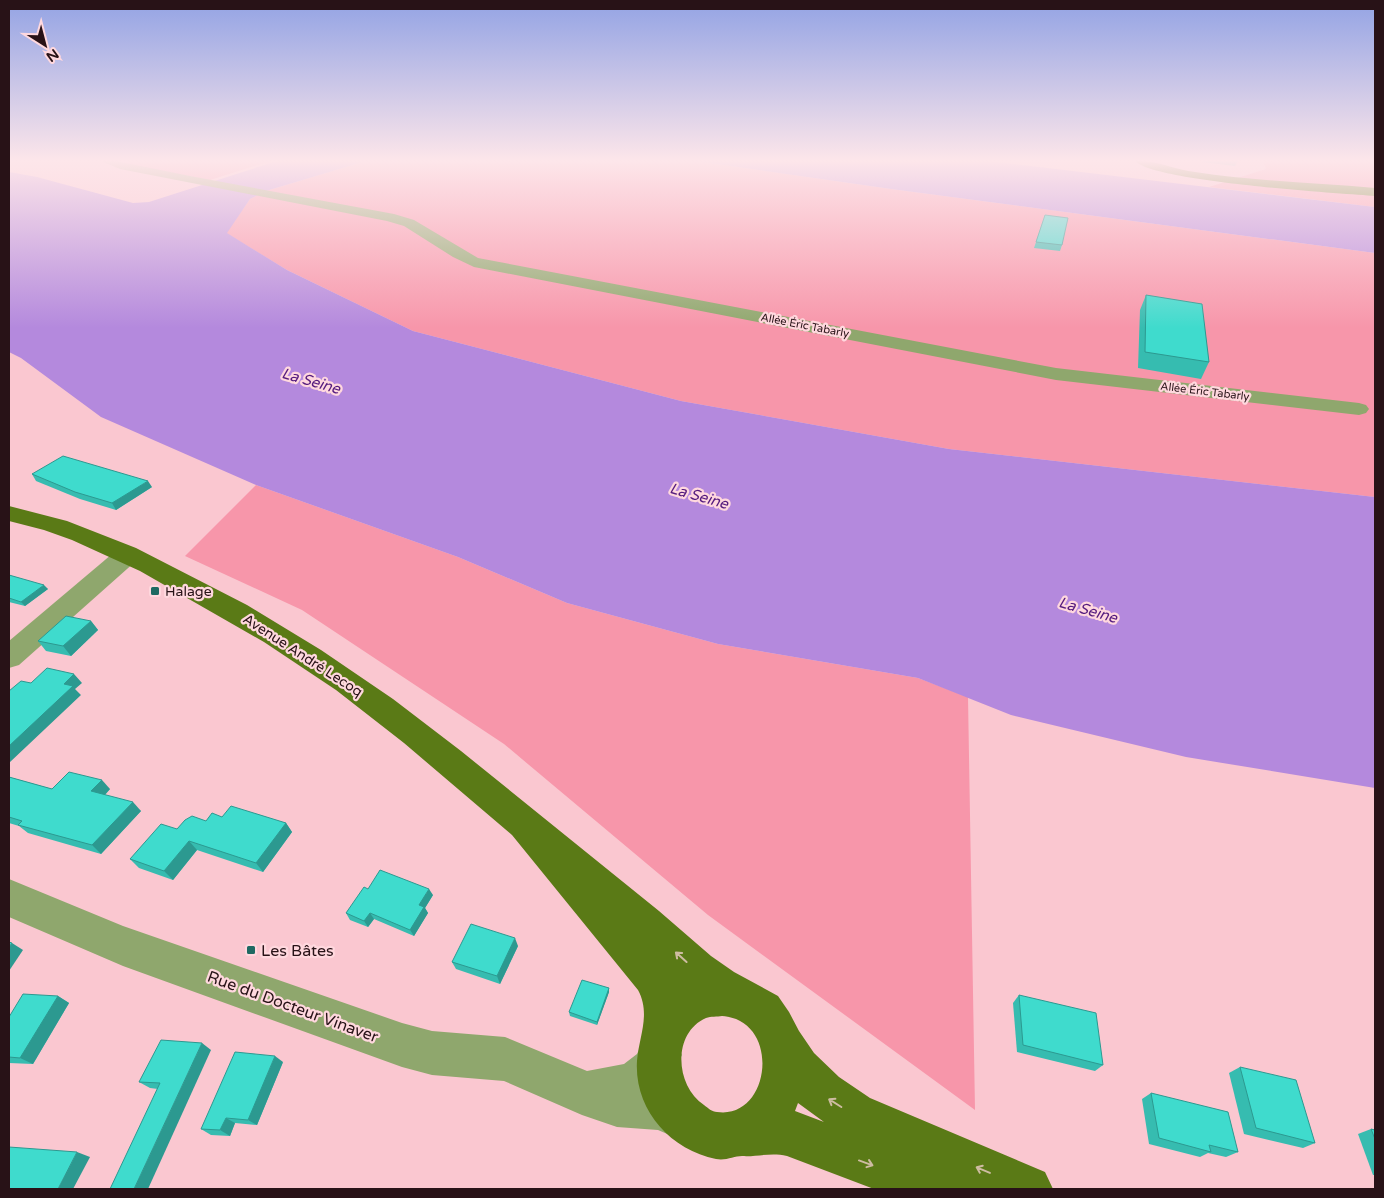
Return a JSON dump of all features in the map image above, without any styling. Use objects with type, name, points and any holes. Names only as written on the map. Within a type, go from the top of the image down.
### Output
[{"type":"main road","name":"Avenue André Lecoq","points":[[9,498],[34,508],[57,525]]},
{"type":"main road","name":"Avenue André Lecoq","points":[[9,513],[57,525],[127,555],[239,613],[317,662],[402,723],[525,824]]},
{"type":"main road","points":[[525,824],[697,972],[763,1012],[774,1026],[801,1075],[817,1090],[854,1114],[1028,1189]]},
{"type":"main road","points":[[525,824],[653,975],[665,1006],[667,1020],[660,1071],[663,1087],[669,1102],[679,1116],[692,1127],[706,1134],[721,1136],[774,1130],[787,1132],[874,1165],[949,1189]]},
{"type":"main road","points":[[662,1047],[669,1025],[678,1013],[689,1004],[718,994],[734,996]]},
{"type":"main road","points":[[736,1135],[753,1129],[768,1117],[778,1100],[784,1082],[786,1063],[782,1043]]},
{"type":"street","name":"Allée Éric Tabarly","points":[[388,217],[409,223],[474,262],[1056,374],[1358,409]]},
{"type":"street","points":[[9,657],[127,555]]},
{"type":"street","name":"Rue du Docteur Vinaver","points":[[9,898],[123,946],[402,1045],[432,1054],[505,1060],[582,1092],[617,1104],[662,1107],[679,1116]]},
{"type":"street","name":"Rue du Docteur Vinaver","points":[[582,1092],[605,1092],[643,1079],[656,1066],[662,1047]]},
{"type":"shaded area","points":[[237,217],[1102,217],[1375,253],[1375,497],[949,449],[681,401],[413,331],[287,270],[226,233]]},
{"type":"shaded area","points":[[256,485],[458,557],[567,603],[718,644],[918,678],[968,697],[975,1110],[708,915],[504,744],[302,610],[185,556]]},
{"type":"water","name":"La Seine","points":[[9,217],[238,217],[227,233],[287,270],[413,331],[681,401],[949,449],[1375,497],[1375,788],[1186,757],[1011,715],[918,678],[718,644],[567,603],[458,557],[256,485],[101,417],[21,358],[9,352]]},
{"type":"water","points":[[1102,217],[1375,217],[1375,253]]},
{"type":"building","points":[[1044,217],[1068,218],[1062,245],[1036,242]]},
{"type":"building","points":[[1146,295],[1202,304],[1209,362],[1145,352]]},
{"type":"building","points":[[63,456],[148,481],[112,503],[75,492],[32,474]]},
{"type":"building","points":[[9,575],[44,585],[21,602],[9,598]]},
{"type":"building","points":[[66,616],[91,621],[63,646],[38,641]]},
{"type":"building","points":[[47,668],[74,674],[64,684],[73,686],[9,746],[9,691],[21,681],[31,683]]},
{"type":"building","points":[[69,772],[102,780],[91,791],[133,802],[92,845],[18,825],[22,821],[9,817],[9,777],[52,789]]},
{"type":"building","points":[[231,806],[286,823],[256,863],[189,841],[164,871],[130,859],[161,824],[177,829],[185,820],[192,816],[206,821],[212,813],[222,817]]},
{"type":"building","points":[[380,870],[429,889],[419,905],[424,907],[410,930],[370,913],[364,921],[346,913],[364,887],[368,889]]},
{"type":"building","points":[[471,924],[515,938],[497,976],[452,962]]},
{"type":"building","points":[[582,980],[609,988],[597,1022],[569,1012]]},
{"type":"building","points":[[23,994],[58,996],[20,1058],[9,1057],[9,1017]]},
{"type":"building","points":[[1019,995],[1096,1013],[1103,1065],[1023,1045]]},
{"type":"building","points":[[161,1040],[202,1043],[134,1189],[110,1189],[160,1083],[139,1082]]},
{"type":"building","points":[[235,1052],[275,1056],[248,1120],[226,1118],[220,1130],[201,1129]]},
{"type":"building","points":[[1240,1067],[1296,1080],[1315,1143],[1256,1128]]},
{"type":"building","points":[[1151,1093],[1228,1112],[1238,1152],[1209,1145],[1211,1152],[1159,1138]]},
{"type":"building","points":[[1371,1129],[1375,1130],[1375,1139]]},
{"type":"building","points":[[9,1147],[77,1152],[58,1189],[9,1189]]},
{"type":"place","name":"Halage","points":[[155,591]]},
{"type":"place","name":"Les Bâtes","points":[[251,950]]}]
